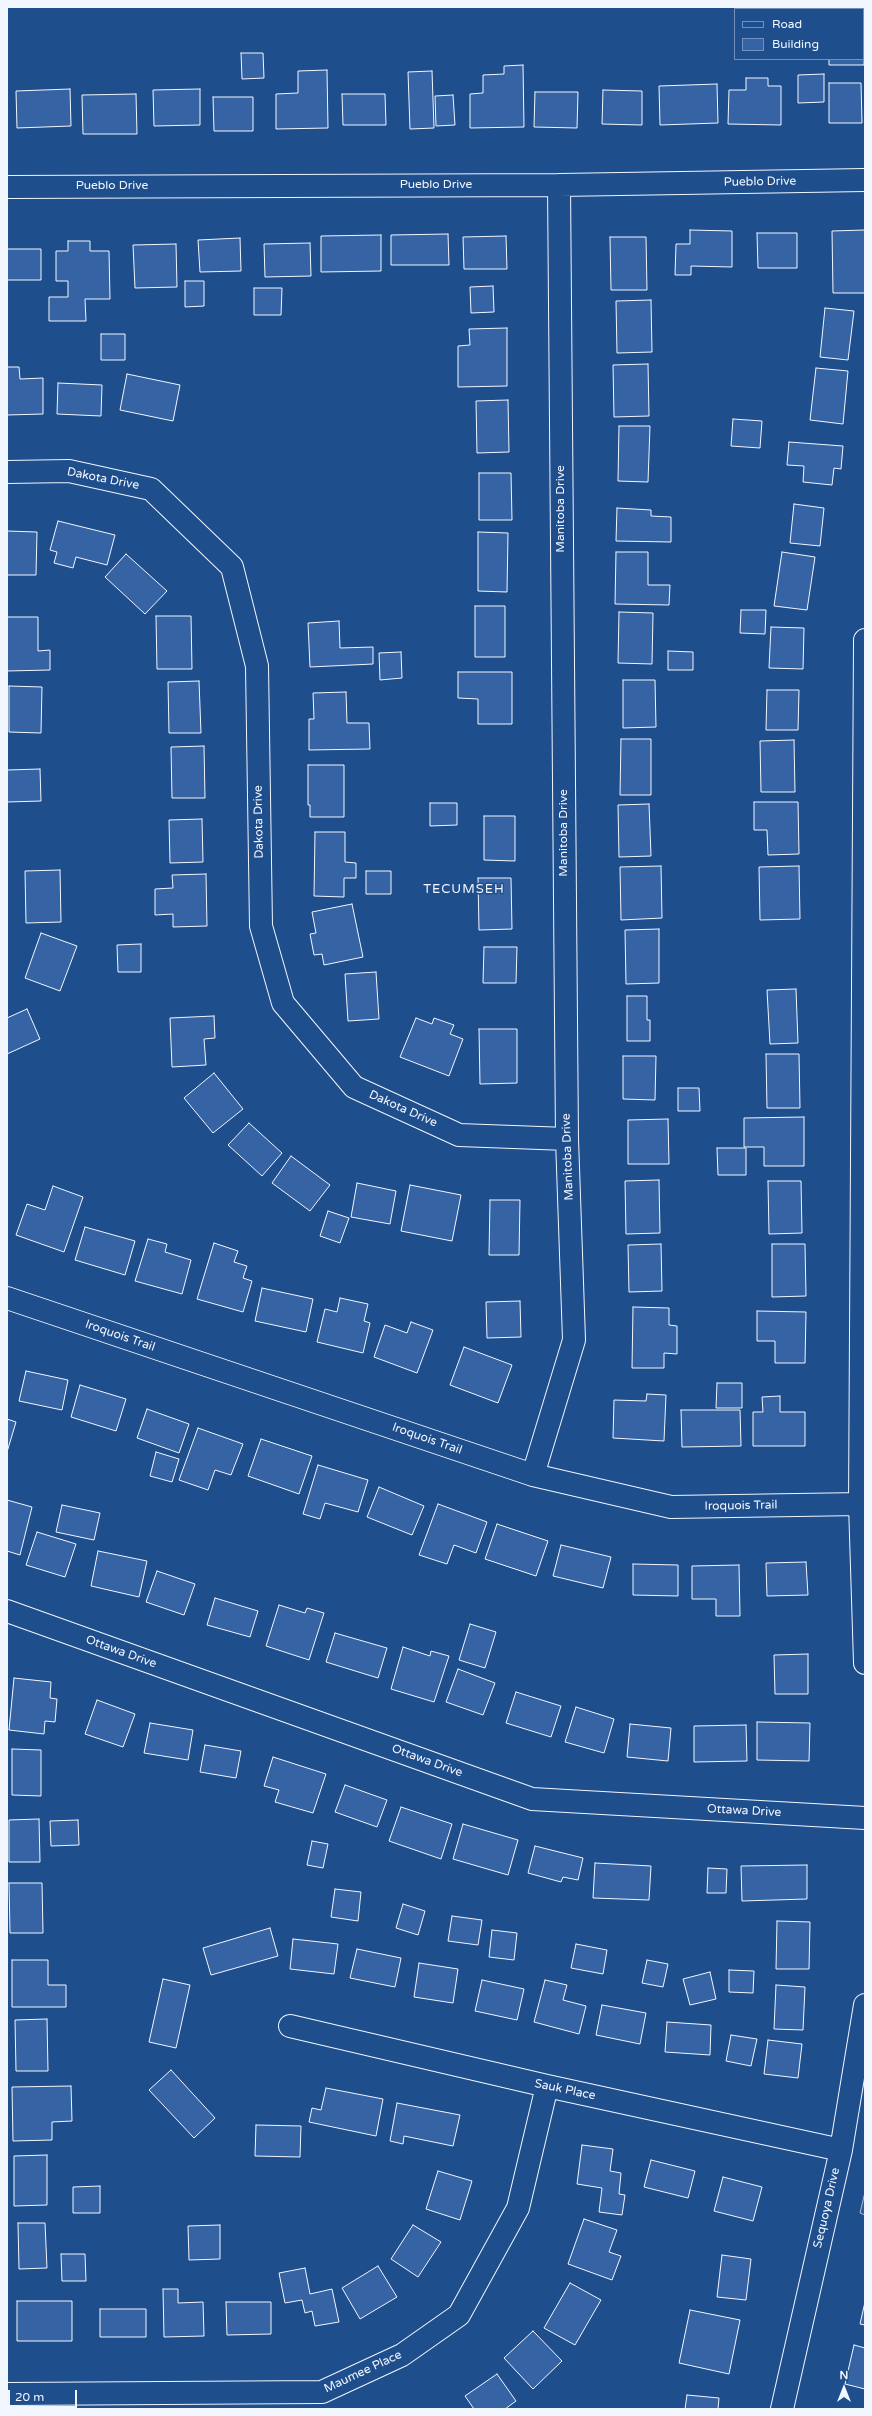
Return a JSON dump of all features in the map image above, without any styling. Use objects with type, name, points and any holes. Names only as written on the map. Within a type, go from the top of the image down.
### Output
[{"type":"street","name":"Pueblo Drive","points":[[7,187],[559,185],[865,180]]},
{"type":"street","name":"Manitoba Drive","points":[[533,1475],[574,1340],[566,1139],[559,185]]},
{"type":"street","name":"Dakota Drive","points":[[7,472],[69,471],[151,489],[232,567],[257,666],[261,926],[283,1003],[354,1087],[459,1135],[566,1139]]},
{"type":"street","points":[[865,640],[860,1504],[865,1662]]},
{"type":"street","name":"Iroquois Trail","points":[[7,1298],[533,1475],[670,1507],[860,1504]]},
{"type":"street","name":"Ottawa Drive","points":[[7,1611],[532,1799],[865,1818]]},
{"type":"street","name":"Sequoya Drive","points":[[782,2409],[840,2150],[865,2005]]},
{"type":"street","name":"Sauk Place","points":[[290,2026],[547,2086],[840,2150]]},
{"type":"street","name":"Maumee Place","points":[[7,2394],[322,2392],[402,2355],[459,2315],[518,2208],[547,2086]]},
{"type":"shaded area","points":[[865,2192],[865,2215],[860,2213]]},
{"type":"building","points":[[865,25],[864,65],[829,65],[829,60],[864,60]]},
{"type":"building","points":[[241,53],[263,53],[264,78],[242,79]]},
{"type":"building","points":[[523,65],[524,127],[470,128],[470,94],[483,93],[483,75],[504,74],[504,66]]},
{"type":"building","points":[[327,70],[328,128],[276,129],[276,94],[298,93],[298,71]]},
{"type":"building","points":[[432,71],[434,128],[410,129],[408,72]]},
{"type":"building","points":[[824,74],[824,102],[798,103],[798,75]]},
{"type":"building","points":[[746,78],[768,78],[768,86],[781,86],[781,125],[728,124],[729,90],[746,90]]},
{"type":"building","points":[[829,83],[861,83],[862,123],[829,123]]},
{"type":"building","points":[[717,84],[718,123],[660,125],[659,86]]},
{"type":"building","points":[[70,89],[71,126],[17,128],[16,91]]},
{"type":"building","points":[[200,89],[200,125],[154,126],[153,90]]},
{"type":"building","points":[[603,90],[642,91],[642,125],[602,124]]},
{"type":"building","points":[[535,92],[578,92],[577,128],[534,127]]},
{"type":"building","points":[[136,94],[137,134],[83,134],[82,95]]},
{"type":"building","points":[[342,94],[385,94],[386,125],[343,125]]},
{"type":"building","points":[[453,95],[455,125],[436,126],[435,96]]},
{"type":"building","points":[[213,97],[253,97],[253,131],[214,131]]},
{"type":"building","points":[[690,230],[732,231],[732,267],[691,266],[691,275],[675,275],[676,244],[690,244]]},
{"type":"building","points":[[865,230],[865,293],[833,293],[832,231]]},
{"type":"building","points":[[757,233],[797,233],[797,268],[758,268]]},
{"type":"building","points":[[448,234],[449,265],[391,265],[391,235]]},
{"type":"building","points":[[381,235],[381,271],[321,272],[321,236]]},
{"type":"building","points":[[506,236],[507,269],[464,269],[463,237]]},
{"type":"building","points":[[610,237],[646,237],[647,290],[611,290]]},
{"type":"building","points":[[240,238],[241,271],[200,272],[198,240]]},
{"type":"building","points":[[68,241],[90,241],[90,251],[109,251],[110,299],[85,299],[86,321],[49,321],[49,297],[68,297],[68,281],[56,281],[56,251],[68,251]]},
{"type":"building","points":[[310,243],[311,276],[265,277],[264,244]]},
{"type":"building","points":[[176,244],[177,287],[135,288],[133,245]]},
{"type":"building","points":[[7,249],[41,249],[41,280],[7,280]]},
{"type":"building","points":[[185,281],[204,281],[204,306],[185,307]]},
{"type":"building","points":[[493,286],[494,312],[471,313],[470,287]]},
{"type":"building","points":[[254,288],[282,288],[281,315],[254,315]]},
{"type":"building","points":[[651,300],[652,352],[617,353],[616,301]]},
{"type":"building","points":[[825,308],[854,311],[848,360],[820,357]]},
{"type":"building","points":[[507,328],[507,386],[458,387],[458,346],[470,345],[469,329]]},
{"type":"building","points":[[101,334],[125,334],[125,360],[101,360]]},
{"type":"building","points":[[648,364],[649,416],[614,417],[613,365]]},
{"type":"building","points":[[7,367],[19,367],[20,379],[43,378],[43,414],[7,415]]},
{"type":"building","points":[[816,368],[848,371],[843,424],[810,420]]},
{"type":"building","points":[[127,374],[180,385],[173,421],[120,410]]},
{"type":"building","points":[[58,383],[102,385],[101,416],[57,414]]},
{"type":"building","points":[[508,400],[509,452],[477,453],[476,401]]},
{"type":"building","points":[[733,419],[762,421],[760,448],[731,446]]},
{"type":"building","points":[[619,426],[650,426],[648,482],[618,481]]},
{"type":"building","points":[[789,442],[843,446],[841,469],[834,468],[832,485],[803,482],[804,466],[787,465]]},
{"type":"building","points":[[479,473],[511,473],[512,520],[479,520]]},
{"type":"building","points":[[794,504],[824,508],[820,546],[790,543]]},
{"type":"building","points":[[617,508],[651,510],[651,516],[671,517],[671,542],[616,541]]},
{"type":"building","points":[[58,521],[115,535],[107,565],[76,557],[73,568],[54,563],[57,552],[50,550]]},
{"type":"building","points":[[7,531],[37,532],[36,575],[7,575]]},
{"type":"building","points":[[478,532],[508,533],[507,592],[478,591]]},
{"type":"building","points":[[616,552],[648,552],[648,585],[670,585],[669,605],[615,604]]},
{"type":"building","points":[[782,552],[815,557],[807,610],[774,606]]},
{"type":"building","points":[[126,554],[167,591],[145,614],[105,577]]},
{"type":"building","points":[[475,606],[505,606],[505,657],[475,657]]},
{"type":"building","points":[[741,610],[766,610],[765,634],[740,633]]},
{"type":"building","points":[[619,612],[653,613],[652,664],[618,663]]},
{"type":"building","points":[[156,616],[191,616],[192,669],[157,669]]},
{"type":"building","points":[[7,617],[38,617],[38,651],[50,650],[50,670],[7,671]]},
{"type":"building","points":[[339,621],[340,648],[373,647],[373,664],[310,667],[308,623]]},
{"type":"building","points":[[771,627],[804,628],[803,669],[769,668]]},
{"type":"building","points":[[668,651],[693,652],[693,670],[668,670]]},
{"type":"building","points":[[401,652],[402,678],[380,680],[379,653]]},
{"type":"building","points":[[458,672],[512,672],[512,724],[478,724],[478,699],[458,698]]},
{"type":"building","points":[[623,680],[655,680],[656,727],[623,728]]},
{"type":"building","points":[[199,681],[201,733],[169,733],[168,682]]},
{"type":"building","points":[[9,686],[42,687],[41,733],[9,732]]},
{"type":"building","points":[[767,690],[799,690],[798,730],[766,730]]},
{"type":"building","points":[[346,692],[347,723],[369,723],[370,749],[309,750],[309,719],[314,719],[313,693]]},
{"type":"building","points":[[621,739],[651,739],[651,795],[620,795]]},
{"type":"building","points":[[794,740],[795,792],[761,792],[760,741]]},
{"type":"building","points":[[204,746],[205,798],[172,798],[171,747]]},
{"type":"building","points":[[308,765],[344,765],[344,817],[310,817],[310,805],[308,805]]},
{"type":"building","points":[[40,769],[41,801],[7,802],[7,770]]},
{"type":"building","points":[[754,802],[798,802],[799,854],[768,855],[767,830],[754,830]]},
{"type":"building","points":[[430,803],[457,803],[457,825],[430,826]]},
{"type":"building","points":[[649,804],[651,856],[619,857],[618,805]]},
{"type":"building","points":[[484,816],[515,816],[515,861],[484,860]]},
{"type":"building","points":[[202,819],[203,862],[170,863],[169,820]]},
{"type":"building","points":[[315,832],[345,832],[345,862],[356,863],[356,878],[344,878],[344,897],[314,896]]},
{"type":"building","points":[[661,866],[662,918],[621,920],[620,867]]},
{"type":"building","points":[[799,866],[800,919],[760,920],[759,867]]},
{"type":"building","points":[[60,870],[61,922],[26,923],[25,871]]},
{"type":"building","points":[[366,871],[391,871],[391,894],[366,894]]},
{"type":"building","points":[[206,874],[207,926],[173,927],[173,914],[155,915],[155,889],[173,888],[172,875]]},
{"type":"building","points":[[478,878],[511,878],[512,929],[479,930]]},
{"type":"building","points":[[352,904],[363,957],[324,965],[322,954],[314,955],[310,934],[316,933],[312,912]]},
{"type":"building","points":[[659,929],[659,983],[626,984],[625,930]]},
{"type":"building","points":[[41,933],[77,946],[60,991],[25,978]]},
{"type":"building","points":[[141,944],[141,972],[118,972],[117,945]]},
{"type":"building","points":[[484,947],[517,947],[516,983],[483,983]]},
{"type":"building","points":[[376,972],[379,1019],[348,1021],[345,974]]},
{"type":"building","points":[[796,989],[798,1043],[770,1044],[767,990]]},
{"type":"building","points":[[627,996],[647,996],[647,1020],[650,1020],[650,1041],[627,1041]]},
{"type":"building","points":[[27,1009],[40,1039],[7,1054],[7,1018]]},
{"type":"building","points":[[214,1016],[215,1038],[204,1039],[206,1065],[172,1067],[170,1018]]},
{"type":"building","points":[[416,1018],[432,1024],[434,1018],[454,1025],[450,1034],[463,1039],[449,1076],[400,1057]]},
{"type":"building","points":[[479,1029],[517,1029],[517,1083],[480,1084]]},
{"type":"building","points":[[766,1054],[799,1054],[800,1108],[767,1108]]},
{"type":"building","points":[[623,1056],[656,1056],[655,1100],[623,1099]]},
{"type":"building","points":[[214,1073],[243,1109],[213,1133],[184,1098]]},
{"type":"building","points":[[678,1088],[699,1088],[700,1111],[678,1111]]},
{"type":"building","points":[[804,1117],[804,1166],[764,1166],[764,1147],[744,1147],[744,1118]]},
{"type":"building","points":[[668,1119],[669,1164],[628,1164],[628,1120]]},
{"type":"building","points":[[249,1123],[282,1153],[262,1176],[228,1145]]},
{"type":"building","points":[[717,1148],[746,1148],[746,1175],[718,1175]]},
{"type":"building","points":[[291,1156],[330,1185],[310,1211],[272,1183]]},
{"type":"building","points":[[659,1180],[660,1233],[626,1234],[625,1181]]},
{"type":"building","points":[[768,1181],[801,1181],[802,1233],[769,1234]]},
{"type":"building","points":[[357,1183],[396,1191],[390,1224],[351,1217]]},
{"type":"building","points":[[410,1185],[461,1195],[452,1241],[401,1231]]},
{"type":"building","points":[[53,1186],[83,1197],[64,1252],[16,1235],[27,1204],[45,1210]]},
{"type":"building","points":[[490,1200],[520,1200],[519,1255],[489,1255]]},
{"type":"building","points":[[328,1211],[349,1218],[340,1243],[320,1236]]},
{"type":"building","points":[[85,1227],[135,1241],[125,1275],[75,1260]]},
{"type":"building","points":[[148,1239],[167,1244],[165,1252],[191,1260],[182,1294],[135,1281]]},
{"type":"building","points":[[214,1243],[238,1251],[234,1262],[247,1266],[243,1278],[252,1281],[243,1312],[197,1299]]},
{"type":"building","points":[[661,1244],[662,1291],[629,1292],[628,1245]]},
{"type":"building","points":[[772,1244],[805,1244],[806,1296],[772,1297]]},
{"type":"building","points":[[262,1288],[313,1299],[306,1332],[255,1321]]},
{"type":"building","points":[[340,1298],[368,1304],[364,1321],[370,1323],[363,1353],[317,1342],[325,1309],[337,1312]]},
{"type":"building","points":[[520,1301],[521,1337],[487,1338],[486,1302]]},
{"type":"building","points":[[633,1307],[669,1308],[669,1325],[677,1326],[677,1354],[664,1353],[664,1368],[632,1368]]},
{"type":"building","points":[[757,1311],[806,1312],[805,1363],[775,1363],[775,1341],[757,1341]]},
{"type":"building","points":[[411,1322],[433,1330],[417,1373],[374,1357],[385,1325],[407,1333]]},
{"type":"building","points":[[464,1347],[512,1365],[498,1403],[450,1385]]},
{"type":"building","points":[[26,1371],[68,1380],[62,1410],[19,1401]]},
{"type":"building","points":[[717,1383],[742,1383],[742,1408],[716,1408]]},
{"type":"building","points":[[80,1385],[126,1399],[116,1431],[71,1417]]},
{"type":"building","points":[[647,1394],[666,1395],[664,1441],[613,1438],[614,1400],[646,1401]]},
{"type":"building","points":[[780,1396],[780,1412],[805,1412],[805,1446],[753,1446],[753,1412],[763,1412],[762,1397]]},
{"type":"building","points":[[147,1409],[189,1424],[179,1453],[137,1438]]},
{"type":"building","points":[[681,1410],[740,1410],[741,1446],[682,1447]]},
{"type":"building","points":[[7,1419],[16,1422],[7,1452]]},
{"type":"building","points":[[198,1428],[243,1444],[231,1475],[215,1470],[208,1490],[179,1480]]},
{"type":"building","points":[[261,1439],[312,1456],[299,1494],[248,1476]]},
{"type":"building","points":[[156,1452],[179,1459],[172,1482],[150,1476]]},
{"type":"building","points":[[318,1465],[368,1480],[358,1512],[325,1503],[320,1519],[303,1514]]},
{"type":"building","points":[[379,1487],[424,1506],[412,1535],[367,1517]]},
{"type":"building","points":[[7,1500],[32,1507],[20,1555],[7,1551]]},
{"type":"building","points":[[438,1504],[487,1522],[476,1553],[454,1545],[447,1564],[419,1555]]},
{"type":"building","points":[[62,1505],[100,1513],[94,1540],[56,1532]]},
{"type":"building","points":[[497,1524],[548,1541],[536,1576],[485,1559]]},
{"type":"building","points":[[37,1532],[76,1544],[65,1577],[26,1565]]},
{"type":"building","points":[[561,1545],[611,1557],[603,1588],[553,1576]]},
{"type":"building","points":[[98,1551],[147,1561],[139,1597],[91,1586]]},
{"type":"building","points":[[806,1562],[808,1595],[767,1596],[766,1563]]},
{"type":"building","points":[[633,1564],[678,1565],[678,1596],[633,1595]]},
{"type":"building","points":[[739,1565],[740,1616],[716,1616],[716,1599],[692,1599],[692,1566]]},
{"type":"building","points":[[157,1571],[195,1584],[184,1615],[146,1602]]},
{"type":"building","points":[[215,1598],[258,1611],[250,1637],[207,1625]]},
{"type":"building","points":[[279,1605],[305,1613],[307,1608],[324,1613],[309,1660],[266,1646]]},
{"type":"building","points":[[470,1624],[496,1632],[485,1668],[459,1660]]},
{"type":"building","points":[[335,1633],[387,1648],[378,1678],[326,1662]]},
{"type":"building","points":[[403,1647],[430,1656],[431,1651],[449,1656],[434,1702],[391,1689]]},
{"type":"building","points":[[808,1654],[808,1694],[775,1694],[774,1655]]},
{"type":"building","points":[[458,1669],[495,1683],[483,1715],[446,1702]]},
{"type":"building","points":[[14,1678],[51,1682],[50,1698],[57,1699],[55,1722],[45,1721],[44,1734],[9,1730]]},
{"type":"building","points":[[516,1692],[561,1706],[551,1737],[506,1723]]},
{"type":"building","points":[[97,1700],[135,1714],[123,1747],[85,1734]]},
{"type":"building","points":[[576,1707],[614,1719],[604,1753],[565,1742]]},
{"type":"building","points":[[757,1722],[810,1723],[809,1761],[757,1760]]},
{"type":"building","points":[[150,1723],[193,1730],[188,1760],[144,1753]]},
{"type":"building","points":[[630,1724],[671,1728],[668,1761],[627,1757]]},
{"type":"building","points":[[746,1725],[747,1761],[694,1762],[694,1726]]},
{"type":"building","points":[[205,1745],[241,1751],[236,1778],[200,1772]]},
{"type":"building","points":[[12,1749],[41,1750],[41,1796],[12,1795]]},
{"type":"building","points":[[273,1757],[326,1774],[313,1813],[275,1802],[279,1790],[264,1786]]},
{"type":"building","points":[[345,1785],[387,1800],[377,1827],[335,1812]]},
{"type":"building","points":[[401,1807],[452,1824],[441,1859],[389,1841]]},
{"type":"building","points":[[39,1819],[40,1862],[9,1862],[9,1820]]},
{"type":"building","points":[[78,1820],[79,1845],[51,1846],[50,1821]]},
{"type":"building","points":[[463,1824],[518,1840],[508,1875],[453,1859]]},
{"type":"building","points":[[312,1841],[328,1844],[323,1868],[307,1865]]},
{"type":"building","points":[[535,1846],[583,1858],[578,1880],[563,1877],[561,1882],[528,1873]]},
{"type":"building","points":[[595,1863],[651,1866],[649,1900],[593,1898]]},
{"type":"building","points":[[807,1865],[807,1899],[742,1901],[741,1866]]},
{"type":"building","points":[[708,1868],[727,1869],[726,1893],[707,1893]]},
{"type":"building","points":[[9,1883],[42,1883],[43,1933],[10,1933]]},
{"type":"building","points":[[335,1889],[361,1892],[358,1921],[331,1917]]},
{"type":"building","points":[[403,1904],[425,1911],[418,1935],[396,1928]]},
{"type":"building","points":[[452,1916],[482,1920],[478,1945],[448,1941]]},
{"type":"building","points":[[777,1921],[810,1922],[809,1969],[776,1969]]},
{"type":"building","points":[[270,1928],[278,1956],[211,1975],[203,1948]]},
{"type":"building","points":[[492,1930],[517,1933],[514,1960],[489,1957]]},
{"type":"building","points":[[293,1939],[338,1944],[334,1974],[290,1969]]},
{"type":"building","points":[[576,1944],[607,1950],[603,1974],[571,1968]]},
{"type":"building","points":[[357,1949],[401,1958],[395,1987],[350,1978]]},
{"type":"building","points":[[12,1960],[48,1960],[48,1985],[66,1985],[66,2007],[12,2007]]},
{"type":"building","points":[[647,1960],[668,1964],[663,1987],[642,1983]]},
{"type":"building","points":[[419,1963],[458,1969],[453,2003],[414,1997]]},
{"type":"building","points":[[729,1970],[754,1971],[753,1993],[729,1992]]},
{"type":"building","points":[[710,1972],[716,1999],[690,2005],[683,1979]]},
{"type":"building","points":[[163,1979],[190,1985],[176,2048],[149,2042]]},
{"type":"building","points":[[482,1980],[524,1989],[517,2020],[475,2011]]},
{"type":"building","points":[[545,1980],[567,1985],[563,2000],[586,2006],[579,2034],[534,2022]]},
{"type":"building","points":[[776,1985],[805,1987],[803,2030],[774,2029]]},
{"type":"building","points":[[602,2005],[646,2013],[640,2044],[596,2035]]},
{"type":"building","points":[[47,2019],[48,2071],[16,2071],[15,2020]]},
{"type":"building","points":[[667,2022],[711,2025],[710,2055],[665,2052]]},
{"type":"building","points":[[731,2035],[757,2039],[751,2066],[726,2061]]},
{"type":"building","points":[[768,2040],[802,2044],[798,2078],[764,2074]]},
{"type":"building","points":[[171,2070],[215,2118],[194,2138],[149,2090]]},
{"type":"building","points":[[71,2086],[72,2121],[52,2122],[52,2140],[13,2141],[12,2087]]},
{"type":"building","points":[[326,2088],[383,2099],[376,2136],[309,2122],[312,2108],[321,2110]]},
{"type":"building","points":[[397,2103],[460,2115],[453,2146],[404,2136],[403,2144],[390,2141]]},
{"type":"building","points":[[256,2125],[301,2126],[300,2157],[255,2156]]},
{"type":"building","points":[[582,2145],[613,2149],[610,2171],[621,2173],[619,2194],[625,2195],[622,2215],[599,2212],[602,2188],[577,2184]]},
{"type":"building","points":[[47,2155],[47,2205],[14,2206],[14,2156]]},
{"type":"building","points":[[651,2160],[695,2171],[688,2198],[644,2187]]},
{"type":"building","points":[[438,2171],[472,2181],[460,2220],[426,2209]]},
{"type":"building","points":[[723,2177],[762,2187],[753,2221],[714,2211]]},
{"type":"building","points":[[100,2186],[100,2213],[73,2213],[73,2187]]},
{"type":"building","points":[[584,2219],[617,2230],[609,2252],[621,2256],[612,2280],[568,2264]]},
{"type":"building","points":[[18,2223],[45,2223],[47,2268],[19,2269]]},
{"type":"building","points":[[220,2225],[220,2259],[189,2260],[188,2226]]},
{"type":"building","points":[[413,2225],[441,2242],[418,2277],[391,2259]]},
{"type":"building","points":[[61,2254],[85,2254],[86,2281],[62,2281]]},
{"type":"building","points":[[722,2255],[751,2259],[746,2300],[717,2297]]},
{"type":"building","points":[[378,2266],[397,2297],[360,2319],[342,2288]]},
{"type":"building","points":[[305,2268],[310,2294],[332,2289],[339,2322],[315,2326],[312,2311],[305,2313],[302,2300],[285,2303],[279,2273]]},
{"type":"building","points":[[570,2283],[601,2300],[575,2345],[544,2328]]},
{"type":"building","points":[[163,2289],[178,2289],[178,2303],[203,2302],[204,2336],[164,2337]]},
{"type":"building","points":[[17,2301],[72,2301],[72,2341],[17,2341]]},
{"type":"building","points":[[226,2302],[271,2302],[271,2334],[227,2335]]},
{"type":"building","points":[[865,2302],[865,2325],[860,2324]]},
{"type":"building","points":[[100,2309],[146,2309],[146,2337],[100,2337]]},
{"type":"building","points":[[690,2310],[740,2320],[729,2374],[679,2363]]},
{"type":"building","points":[[533,2331],[562,2361],[533,2389],[504,2358]]},
{"type":"building","points":[[854,2345],[865,2348],[865,2389],[845,2384]]},
{"type":"building","points":[[497,2374],[516,2401],[505,2409],[474,2409],[465,2396]]},
{"type":"building","points":[[687,2395],[719,2398],[718,2409],[685,2409]]},
{"type":"district","name":"TECUMSEH","points":[[464,890]]}]
